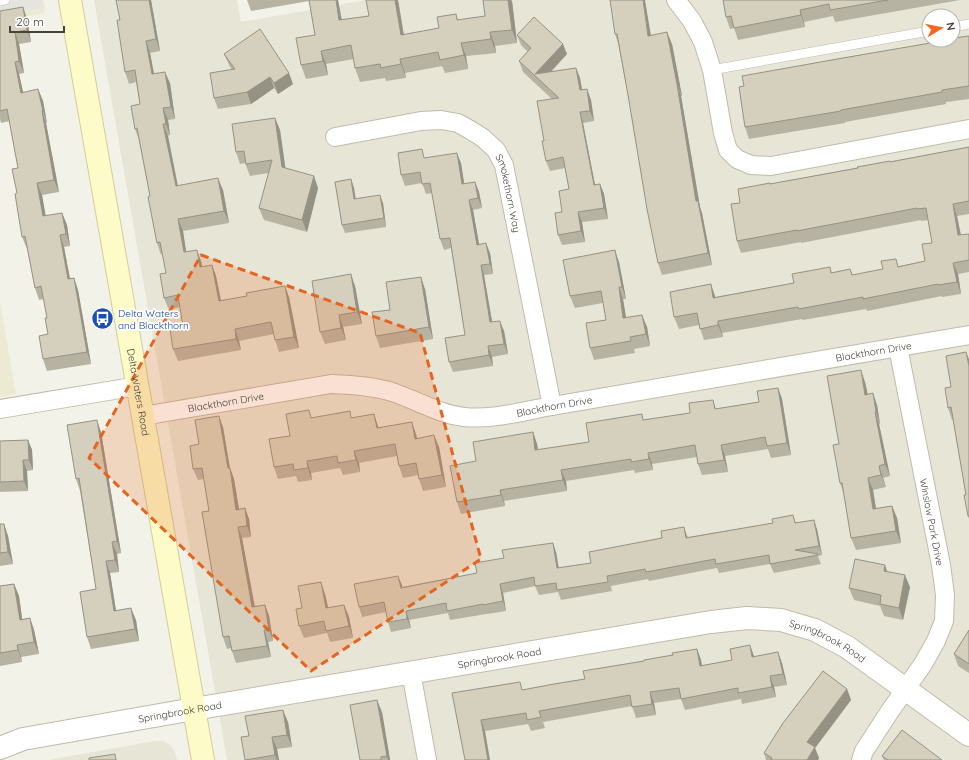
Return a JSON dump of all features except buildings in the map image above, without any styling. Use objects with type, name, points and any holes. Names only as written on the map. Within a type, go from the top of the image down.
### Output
[{"type":"main road","name":"Delta Waters Road","points":[[70,0],[203,760]]},
{"type":"street","points":[[677,0],[692,21],[703,42],[712,70],[723,133],[728,150],[737,159],[750,166],[771,166],[969,129]]},
{"type":"street","name":"Smokethorn Way","points":[[335,137],[421,121],[441,120],[458,123],[472,130],[496,150],[504,165],[552,406]]},
{"type":"street","name":"Blackthorn Drive","points":[[143,416],[331,384],[372,387],[393,392],[440,412],[464,417],[501,415],[969,335]]},
{"type":"street","name":"Winslow Park Drive","points":[[861,760],[864,751],[923,664],[936,641],[944,621],[945,595],[941,565],[898,348]]},
{"type":"street","points":[[0,409],[138,386]]},
{"type":"street","name":"Springbrook Road","points":[[0,748],[23,740],[194,709],[711,622],[748,618],[781,620],[815,630],[848,648],[969,735]]},
{"type":"street","points":[[411,672],[427,760]]},
{"type":"lane","points":[[0,1],[5,0]]},
{"type":"lane","points":[[712,70],[921,32]]},
{"type":"highlighted area","points":[[201,255],[420,333],[481,559],[311,671],[89,458]]},
{"type":"shaded area","points":[[0,0],[43,0],[45,7],[0,15]]},
{"type":"shaded area","points":[[43,0],[45,13],[0,21]]},
{"type":"shaded area","points":[[94,0],[237,0],[241,22],[367,0],[969,0],[969,760],[227,760]]},
{"type":"shaded area","points":[[0,302],[16,394],[0,397]]},
{"type":"shaded area","points":[[155,741],[163,741],[170,745],[174,750],[177,760],[48,760]]},
{"type":"place","name":"Delta Waters and Blackthorn","points":[[102,319]]}]
